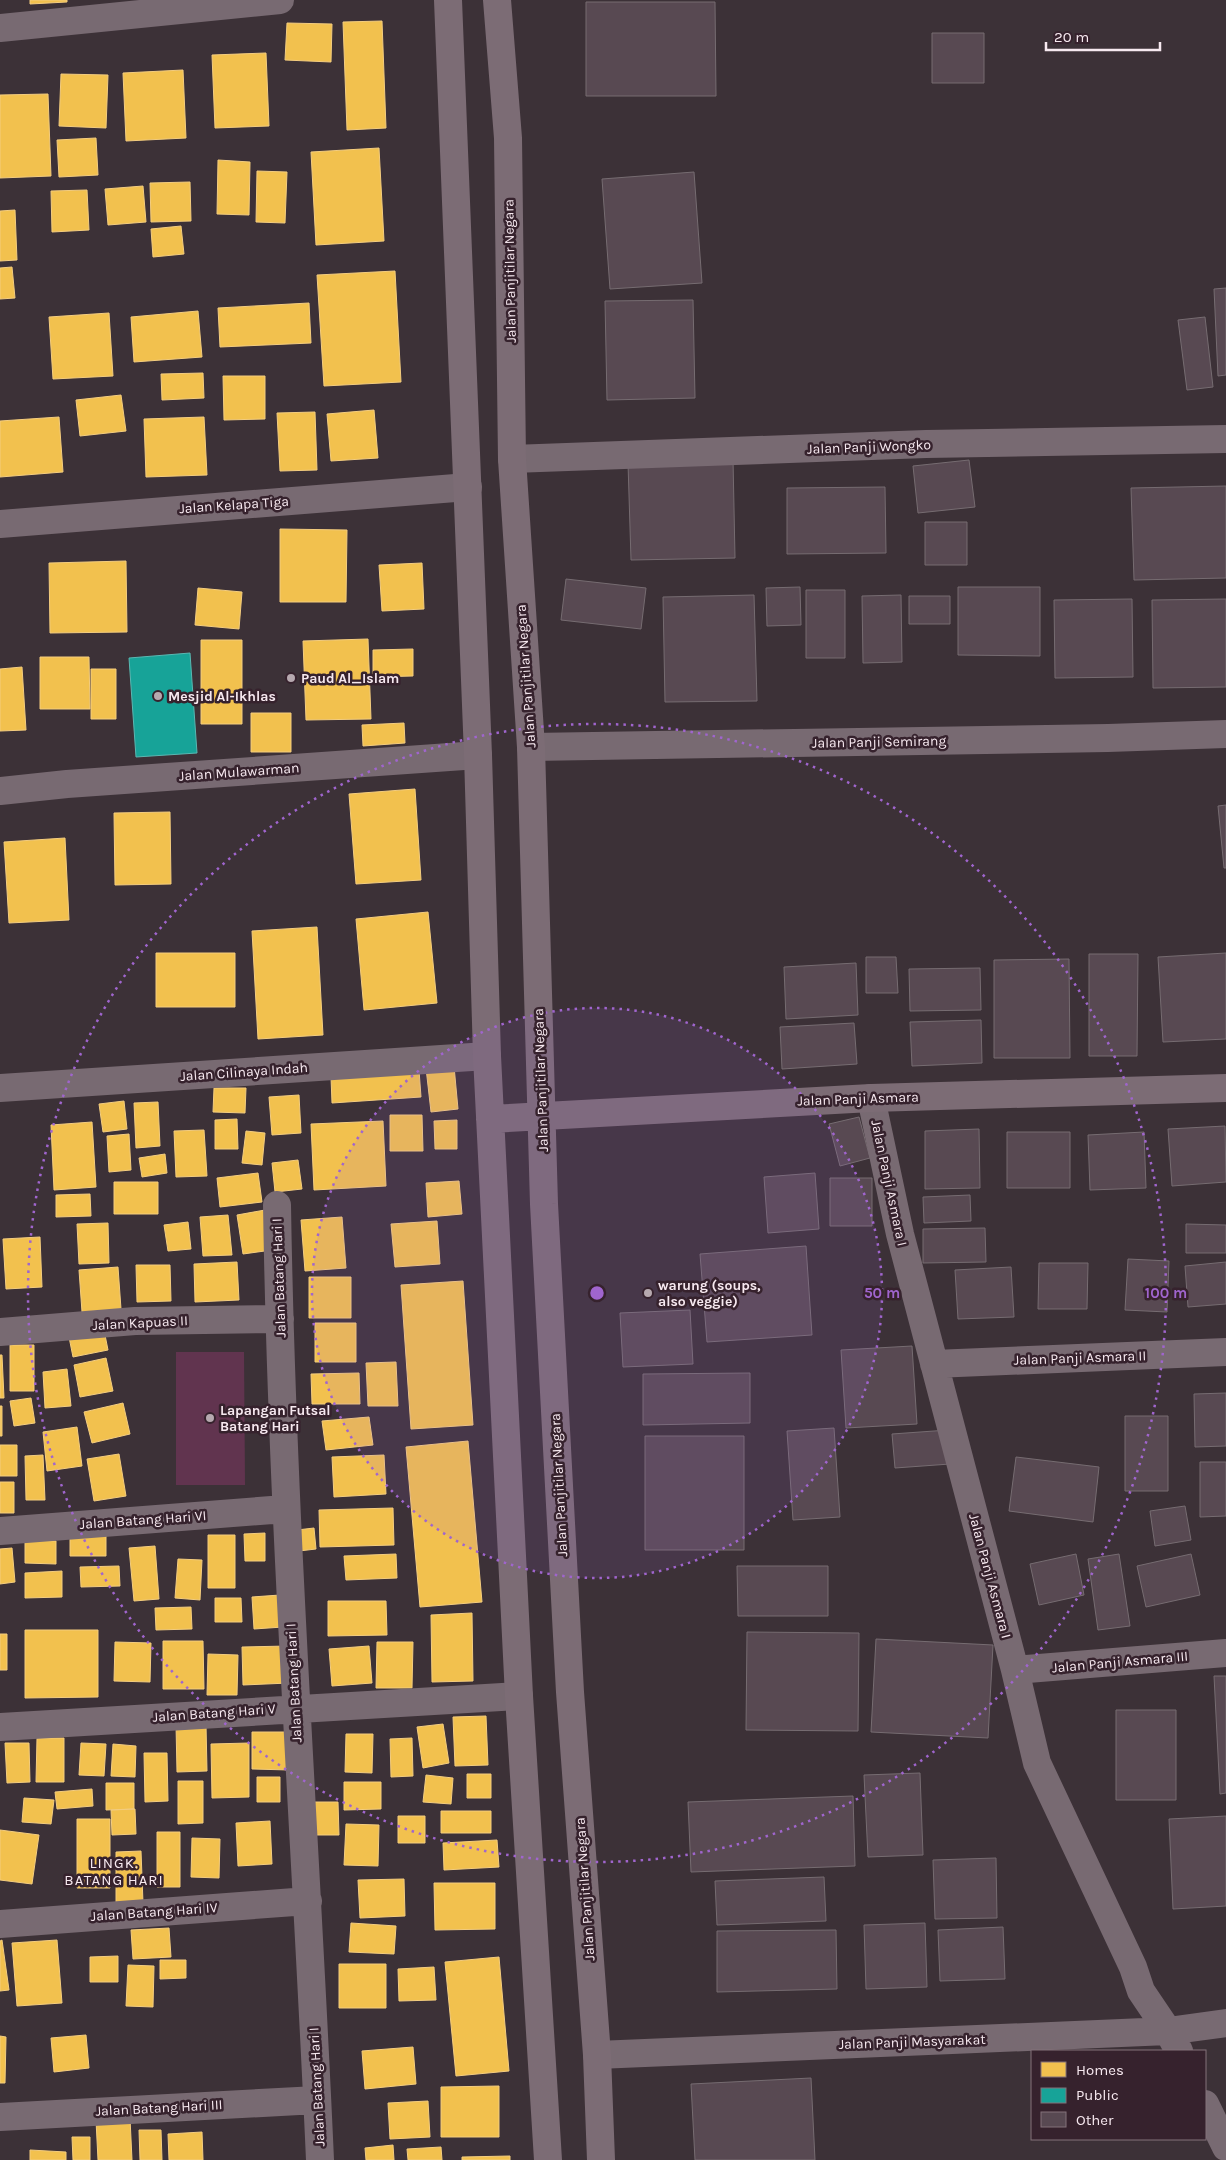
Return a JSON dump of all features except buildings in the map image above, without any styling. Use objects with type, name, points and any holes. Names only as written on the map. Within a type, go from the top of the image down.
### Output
[{"type":"main road","points":[[448,0],[478,755],[487,1056],[519,1696],[548,2160]]},
{"type":"main road","name":"Jalan Panjitilar Negara","points":[[498,0],[508,138],[512,459],[531,746],[544,1204],[570,1692],[597,2055],[601,2160]]},
{"type":"main road","name":"Jalan Panji Asmara","points":[[490,1119],[871,1098],[1226,1088]]},
{"type":"street","points":[[0,28],[280,0]]},
{"type":"street","name":"Jalan Panji Wongko","points":[[512,459],[926,444],[1226,439]]},
{"type":"street","name":"Jalan Kelapa Tiga","points":[[0,524],[468,487]]},
{"type":"street","name":"Jalan Panji Semirang","points":[[531,746],[1108,738],[1226,734]]},
{"type":"street","name":"Jalan Mulawarman","points":[[0,791],[67,784],[478,755]]},
{"type":"street","name":"Jalan Cilinaya Indah","points":[[0,1088],[487,1056]]},
{"type":"street","name":"Jalan Panji Asmara I","points":[[871,1098],[900,1234],[1015,1670],[1037,1763],[1133,1967],[1142,1991],[1173,2041]]},
{"type":"street","name":"Jalan Batang Hari I","points":[[277,1206],[286,1509],[295,1708],[308,1901],[320,2160]]},
{"type":"street","name":"Jalan Kapuas II","points":[[0,1332],[135,1321],[280,1319]]},
{"type":"street","name":"Jalan Panji Asmara II","points":[[934,1364],[1226,1352]]},
{"type":"street","name":"Jalan Batang Hari VI","points":[[0,1530],[286,1509]]},
{"type":"street","name":"Jalan Panji Asmara III","points":[[1015,1670],[1226,1653]]},
{"type":"street","name":"Jalan Batang Hari V","points":[[0,1727],[519,1696]]},
{"type":"street","name":"Jalan Batang Hari IV","points":[[0,1924],[308,1901]]},
{"type":"street","name":"Jalan Panji Masyarakat","points":[[597,2055],[1173,2041],[1226,2023]]},
{"type":"street","name":"Jalan Batang Hari III","points":[[0,2117],[318,2100]]},
{"type":"street","points":[[1206,2106],[1226,2147]]},
{"type":"shaded area","name":"Lapangan Futsal Batang Hari","points":[[176,1352],[244,1352],[245,1485],[176,1485]]},
{"type":"place","name":"Paud Al_Islam","points":[[291,678]]},
{"type":"place","name":"Mesjid Al-Ikhlas","points":[[158,696]]},
{"type":"place","name":"warung (soups, also veggie)","points":[[648,1293]]},
{"type":"place","name":"Lapangan Futsal Batang Hari","points":[[210,1418]]},
{"type":"district","name":"LINGK. BATANG HARI","points":[[114,1872]]}]
